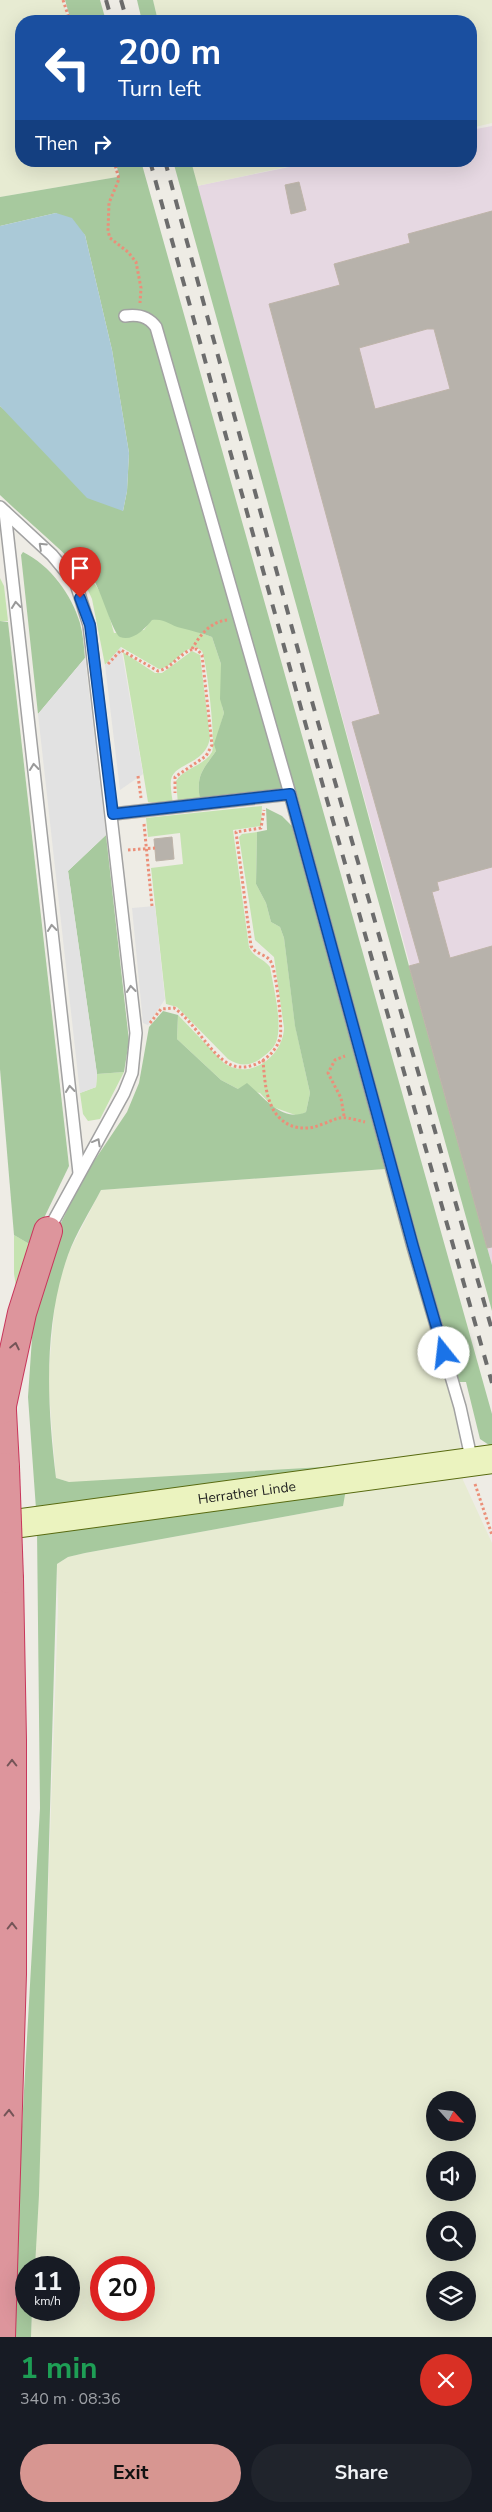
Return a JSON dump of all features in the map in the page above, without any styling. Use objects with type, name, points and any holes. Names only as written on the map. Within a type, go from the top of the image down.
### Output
[{"type":"highway","points":[[1,1410],[22,1313],[48,1231]]},
{"type":"highway","points":[[0,1371],[9,1579],[12,1740],[12,1974],[1,2337]]},
{"type":"street","name":"Herrather Linde","points":[[0,1526],[482,1461]]},
{"type":"lane","points":[[125,316],[140,315],[151,321],[156,327],[290,794],[413,1246],[460,1407],[482,1461]]},
{"type":"lane","points":[[3,510],[52,555],[76,584],[90,625],[113,814],[136,1033],[132,1073],[124,1093],[48,1231]]},
{"type":"lane","points":[[3,510],[80,1173]]},
{"type":"lane","points":[[113,814],[290,794]]},
{"type":"path","points":[[63,0],[68,15]]},
{"type":"path","points":[[116,167],[118,184],[111,195],[108,210],[108,231],[113,241],[128,252],[136,262],[141,288],[140,315]]},
{"type":"path","points":[[95,674],[121,650],[158,671],[169,667],[192,649],[201,635],[215,623],[222,620],[240,620]]},
{"type":"path","points":[[176,806],[173,781],[175,777],[206,756],[212,744],[202,655],[197,649],[192,649]]},
{"type":"path","points":[[138,776],[148,850],[152,906]]},
{"type":"path","points":[[136,1033],[142,1032],[161,1009],[174,1008],[230,1064],[246,1068],[263,1060],[277,1045],[281,1028],[271,962],[254,951],[251,946],[236,832],[261,828],[264,816],[264,797]]},
{"type":"path","points":[[117,853],[155,848]]},
{"type":"path","points":[[344,1116],[340,1098],[328,1073],[335,1060],[360,1052]]},
{"type":"path","points":[[263,1060],[265,1082],[273,1111],[280,1120],[297,1127],[313,1128],[344,1116],[380,1125]]},
{"type":"path","points":[[482,1461],[478,1497],[492,1535]]},
{"type":"shaded area","points":[[492,126],[492,1265],[197,186],[289,167],[477,167],[477,129]]},
{"type":"shaded area","points":[[121,647],[143,774],[120,790],[105,665]]},
{"type":"shaded area","points":[[85,658],[106,835],[68,871],[97,1074],[96,1087],[80,1093],[38,714]]},
{"type":"shaded area","points":[[155,906],[165,999],[148,1025],[143,1023],[132,908]]},
{"type":"green space","points":[[0,0],[62,0],[67,15],[15,15],[15,167],[114,167],[117,177],[0,197]]},
{"type":"green space","points":[[65,0],[100,0],[104,15],[69,15]]},
{"type":"green space","points":[[137,0],[153,0],[157,15],[141,15]]},
{"type":"green space","points":[[153,0],[492,0],[492,123],[477,127],[477,15],[157,15]]},
{"type":"green space","points":[[117,167],[143,167],[492,1414],[492,1447],[480,1439],[466,1382],[458,1382],[408,1217],[292,789],[200,800],[199,785],[201,774],[216,751],[214,744],[224,713],[220,699],[221,664],[212,637],[177,627],[164,621],[152,620],[142,631],[134,636],[129,638],[120,637],[114,628],[93,579],[0,495],[0,406],[123,511],[127,491],[129,453],[112,350],[85,235],[56,213],[0,226],[0,197],[117,177],[119,174]]},
{"type":"green space","points":[[175,167],[193,167],[492,1265],[492,1311]]},
{"type":"green space","points":[[192,167],[286,167],[197,186]]},
{"type":"green space","points":[[23,552],[42,565],[59,582],[72,602],[83,636],[85,658],[38,714],[21,555]]},
{"type":"green space","points":[[77,566],[98,588],[114,633],[144,630],[151,620],[161,618],[212,637],[221,664],[222,706],[224,713],[215,744],[216,751],[201,774],[199,785],[200,800],[178,804],[176,781],[184,773],[204,761],[212,752],[213,734],[210,702],[202,651],[196,647],[190,648],[169,665],[159,669],[121,647],[105,665],[92,599]]},
{"type":"green space","points":[[0,578],[4,586],[8,621],[0,621]]},
{"type":"green space","points":[[0,621],[8,622],[69,1166],[31,1245],[14,1235],[0,1069]]},
{"type":"green space","points":[[192,651],[200,655],[210,738],[202,754],[173,774],[171,792],[173,804],[148,802],[123,652],[155,673],[162,673]]},
{"type":"green space","points":[[262,806],[261,826],[233,830],[249,947],[253,953],[270,967],[277,1008],[278,1030],[274,1046],[268,1052],[253,1063],[242,1064],[228,1059],[177,1007],[166,1004],[151,868],[183,864],[180,833],[148,837],[146,818]]},
{"type":"green space","points":[[266,808],[282,816],[292,826],[385,1169],[101,1190],[71,1247],[54,1309],[49,1365],[49,1394],[56,1478],[69,1482],[340,1466],[341,1470],[36,1509],[28,1397],[33,1323],[56,1233],[84,1176],[127,1112],[139,1083],[149,1027],[163,1011],[178,1015],[177,1039],[221,1080],[238,1089],[247,1083],[281,1111],[289,1114],[306,1112],[310,1093],[295,1026],[284,938],[280,927],[271,922],[266,903],[256,884],[257,832],[267,830]]},
{"type":"green space","points":[[257,832],[256,884],[266,903],[271,922],[280,927],[284,938],[295,1025],[310,1093],[306,1112],[298,1116],[273,1107],[260,1093],[238,1089],[221,1080],[177,1039],[178,1015],[224,1063],[234,1068],[244,1069],[263,1063],[271,1057],[282,1039],[284,1028],[274,957],[255,940],[239,837],[242,834]]},
{"type":"green space","points":[[106,835],[129,1041],[124,1072],[97,1074],[68,871]]},
{"type":"green space","points":[[124,1072],[100,1119],[88,1121],[83,1114],[80,1093],[96,1087],[97,1074]]},
{"type":"green space","points":[[385,1169],[457,1412],[463,1480],[492,1543],[492,2337],[31,2337],[32,2321],[80,2321],[80,2256],[35,2256],[58,1609],[57,1564],[68,1557],[85,1553],[343,1506],[69,1482],[56,1478],[48,1380],[56,1291],[69,1252],[101,1190]]},
{"type":"green space","points":[[14,1235],[31,1245],[17,1292],[14,1274]]},
{"type":"green space","points":[[346,1489],[343,1506],[85,1553],[68,1557],[57,1564],[39,2195],[36,2256],[16,2256],[40,1808],[37,1530]]},
{"type":"green space","points":[[15,2281],[15,2321],[32,2321],[31,2337],[13,2337]]},
{"type":"water","points":[[56,213],[72,218],[85,235],[112,350],[129,453],[127,491],[123,511],[87,498],[0,406],[0,226]]},
{"type":"building","points":[[299,182],[306,210],[291,214],[285,185]]},
{"type":"building","points":[[492,211],[492,867],[437,882],[439,890],[432,892],[450,958],[492,946],[492,1247],[487,1248],[409,966],[420,963],[352,722],[380,714],[269,304],[340,285],[334,264],[410,243],[408,234]],"holes":[[[427,329],[434,329],[450,389],[375,409],[359,348]]]},
{"type":"building","points":[[172,837],[174,859],[156,861],[154,839]]},
{"type":"railway","points":[[106,0],[110,15]]},
{"type":"railway","points":[[121,0],[125,15]]},
{"type":"railway","points":[[152,167],[301,708],[492,1383]]},
{"type":"railway","points":[[167,167],[313,705],[492,1330]]},
{"type":"route","points":[[80,598],[90,625],[113,814],[290,794],[444,1353]]}]
